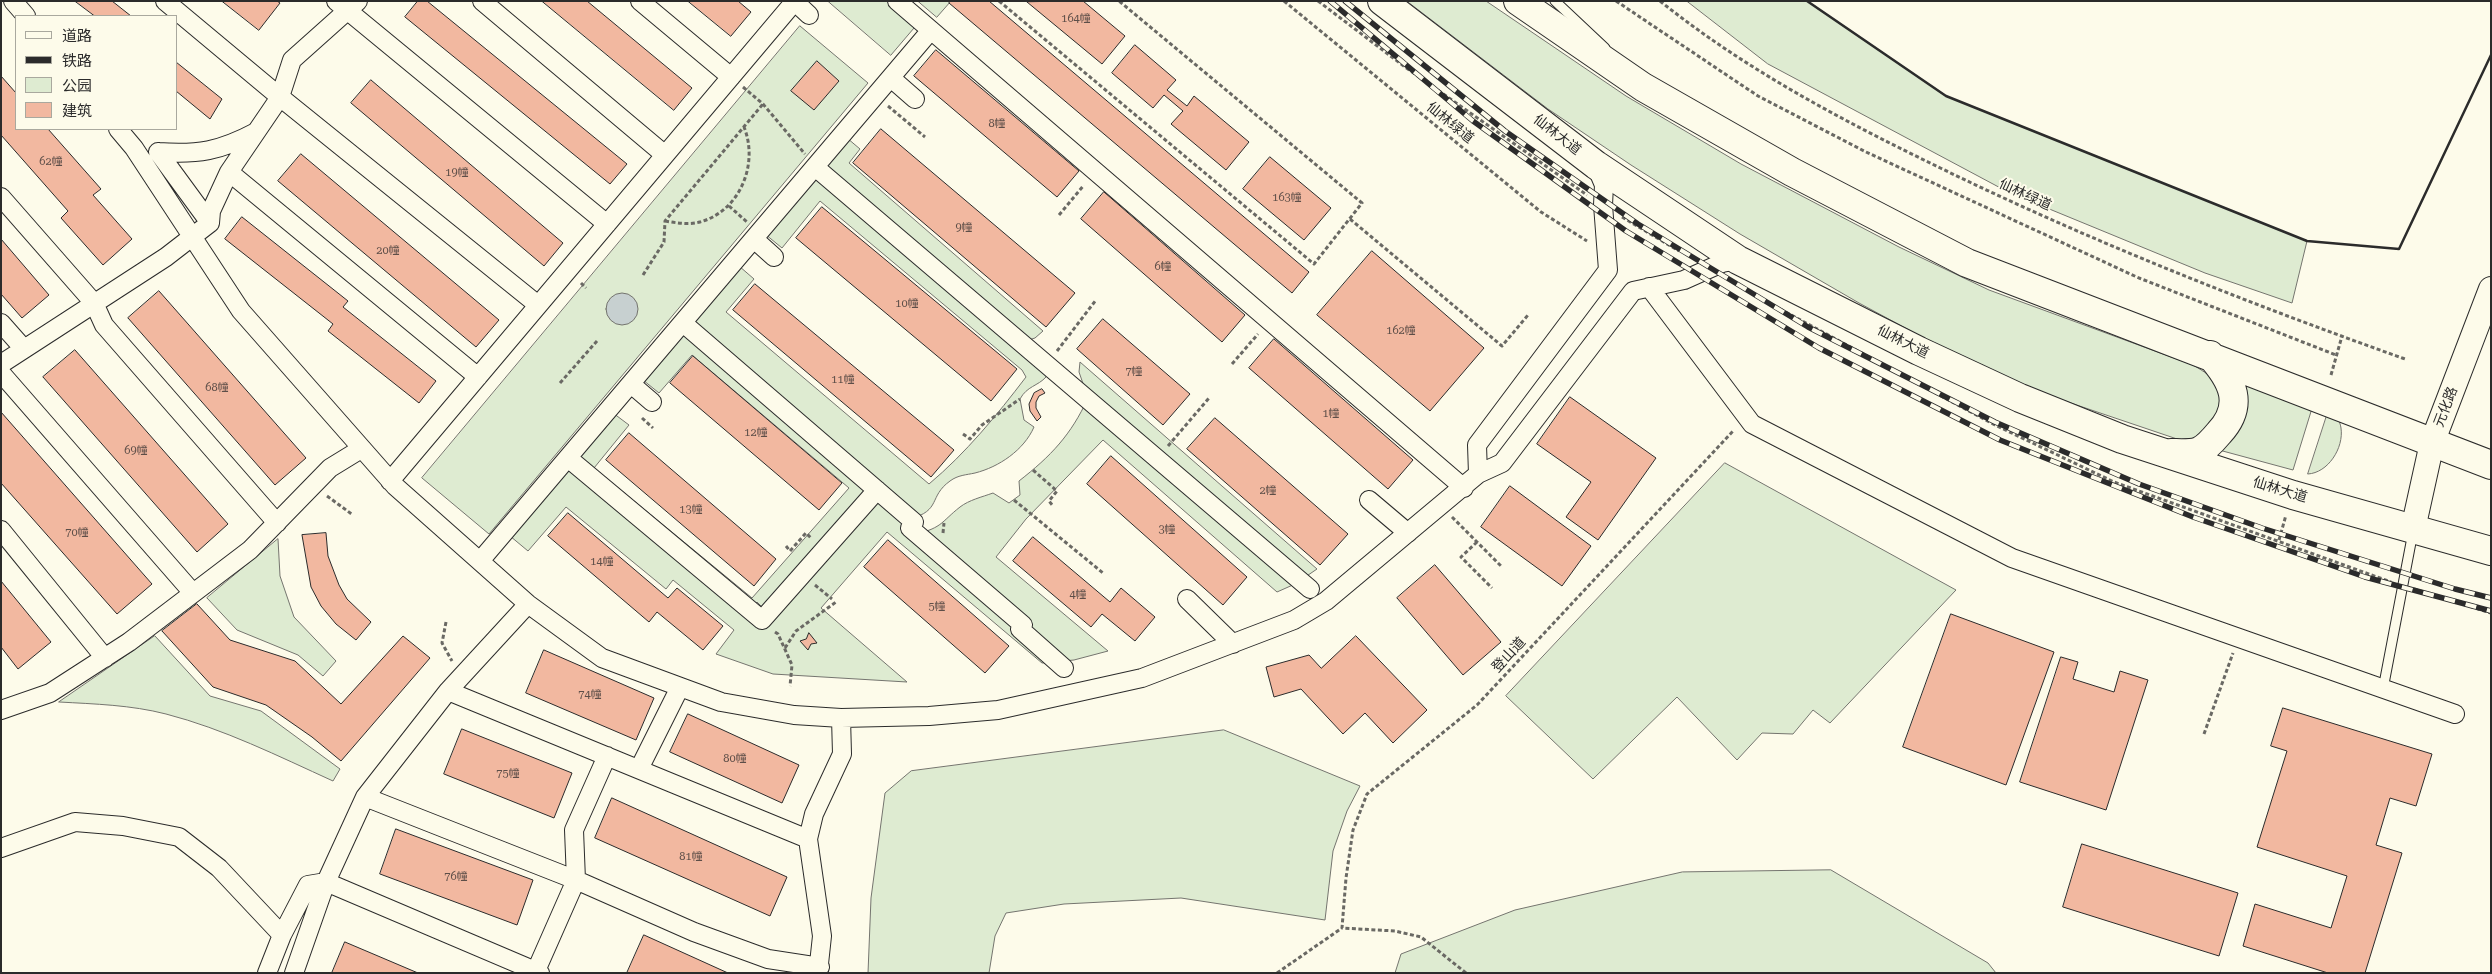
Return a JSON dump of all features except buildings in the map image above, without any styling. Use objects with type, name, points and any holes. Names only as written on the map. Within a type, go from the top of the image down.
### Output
[{"type":"main road","name":"仙林大道","points":[[1382,1],[1596,165],[1738,260],[1919,351],[2020,398],[2122,439],[2293,495],[2491,551]]},
{"type":"main road","points":[[1518,1],[1639,85],[1792,172],[1967,263],[2210,355],[2491,465]]},
{"type":"main road","points":[[2167,454],[2198,452],[2231,420],[2234,402],[2232,386],[2225,372],[2210,355]]},
{"type":"street","points":[[13,1],[25,15]]},
{"type":"street","points":[[165,1],[280,98],[538,305]]},
{"type":"street","points":[[482,1],[665,155]]},
{"type":"street","points":[[640,1],[731,78]]},
{"type":"street","points":[[390,481],[794,1],[809,15]]},
{"type":"street","points":[[897,1],[1464,488]]},
{"type":"street","points":[[1,364],[193,238],[210,223],[211,211],[229,172],[280,98],[292,60],[348,4],[607,224]]},
{"type":"street","points":[[480,561],[931,30]]},
{"type":"street","points":[[891,78],[915,99]]},
{"type":"street","points":[[119,130],[134,148],[241,311],[390,481],[528,604],[602,658],[721,702],[760,710],[841,718],[929,716],[998,710],[1142,678],[1294,620],[1326,601],[1464,488],[1478,474],[1502,463],[1633,292],[1684,280],[1722,263],[1738,260]]},
{"type":"street","points":[[210,223],[158,152],[203,152],[229,146],[258,131]]},
{"type":"street","points":[[1478,474],[1477,445],[1608,270],[1604,185],[1596,165]]},
{"type":"street","points":[[815,167],[1310,589]]},
{"type":"street","points":[[229,172],[478,377]]},
{"type":"street","points":[[1,196],[94,303],[104,324],[277,522]]},
{"type":"street","points":[[754,239],[774,257]]},
{"type":"street","points":[[1649,287],[1752,424],[2012,558],[2455,714]]},
{"type":"street","name":"元化路","points":[[2414,529],[2432,443],[2491,289]]},
{"type":"street","points":[[1,323],[24,349]]},
{"type":"street","points":[[683,323],[914,522],[910,528],[1023,625],[1020,629],[1064,668]]},
{"type":"street","points":[[1,373],[193,593]]},
{"type":"street","points":[[631,384],[652,402]]},
{"type":"street","points":[[4,704],[50,693],[129,642],[250,550],[330,468],[362,449]]},
{"type":"street","points":[[568,458],[762,620],[877,490]]},
{"type":"street","points":[[1369,500],[1408,533]]},
{"type":"street","points":[[1,530],[105,658]]},
{"type":"street","points":[[1187,599],[1233,644]]},
{"type":"street","points":[[294,973],[326,882],[365,797],[448,691],[528,604]]},
{"type":"street","points":[[639,769],[680,687]]},
{"type":"street","points":[[448,691],[808,839]]},
{"type":"street","points":[[365,797],[576,880],[694,932],[768,959],[819,970],[822,936],[808,839],[814,814],[842,754],[841,718]]},
{"type":"street","points":[[267,973],[282,935],[308,885],[326,882],[537,972],[576,880],[574,830],[607,756]]},
{"type":"street","points":[[1,848],[75,822],[123,826],[179,838],[219,868],[282,935]]},
{"type":"lane","points":[[1555,1],[1595,37],[1639,85]]},
{"type":"lane","points":[[2383,689],[2414,529]]},
{"type":"path","points":[[999,1],[1314,264],[1362,204],[1119,1]]},
{"type":"path","name":"仙林绿道","points":[[1284,1],[1541,212],[1608,254]]},
{"type":"path","points":[[1616,1],[1758,96],[1866,152],[2139,278],[2336,355]]},
{"type":"path","name":"仙林绿道","points":[[1660,1],[1757,70],[1844,121],[1959,177],[2112,247],[2405,359]]},
{"type":"path","points":[[731,78],[763,104],[815,167]]},
{"type":"path","points":[[643,275],[664,242],[665,221],[763,104]]},
{"type":"path","points":[[893,110],[925,137]]},
{"type":"path","points":[[665,221],[681,223],[699,222],[714,216],[728,206],[738,194],[748,168],[749,141],[744,127]]},
{"type":"path","points":[[1059,215],[1096,171]]},
{"type":"path","points":[[1350,219],[1502,346],[1528,315]]},
{"type":"path","points":[[1055,354],[1096,300]]},
{"type":"path","points":[[1232,364],[1269,320]]},
{"type":"path","points":[[2331,375],[2342,336]]},
{"type":"path","points":[[560,382],[597,341]]},
{"type":"path","points":[[1166,449],[1209,398]]},
{"type":"path","points":[[962,434],[970,439],[982,425],[1020,399]]},
{"type":"path","name":"登山道","points":[[1342,928],[1346,878],[1353,830],[1368,794],[1477,705],[1732,430],[1752,424]]},
{"type":"path","points":[[1033,470],[1057,491],[1048,501],[1053,506]]},
{"type":"path","points":[[316,483],[330,499],[353,515]]},
{"type":"path","points":[[1014,500],[1103,573]]},
{"type":"path","points":[[1441,506],[1502,567]]},
{"type":"path","points":[[2278,540],[2286,515]]},
{"type":"path","points":[[1477,542],[1461,557],[1492,588]]},
{"type":"path","points":[[784,648],[796,631],[836,602]]},
{"type":"path","points":[[762,620],[764,624],[778,634],[792,666],[790,686]]},
{"type":"path","points":[[446,622],[442,643],[452,662],[465,673]]},
{"type":"path","points":[[2204,734],[2238,638]]},
{"type":"path","points":[[1278,973],[1342,928],[1395,932],[1421,937],[1466,973]]},
{"type":"green space","points":[[828,1],[890,1],[909,17],[914,28],[891,55]]},
{"type":"green space","points":[[918,1],[951,1],[937,17]]},
{"type":"green space","points":[[1407,1],[1486,1],[1626,96],[1741,164],[1899,247],[1989,290],[2193,365],[2212,378],[2218,388],[2221,411],[2199,439],[2183,441],[2044,394],[1933,343],[1859,303],[1740,234],[1631,165],[1548,109]]},
{"type":"green space","points":[[1687,1],[1807,1],[1946,96],[2307,241],[2292,303],[2205,273],[2008,192],[1768,64]]},
{"type":"green space","points":[[800,26],[868,83],[489,534],[422,478]]},
{"type":"green space","points":[[847,138],[860,149],[849,163],[1043,331],[1035,338],[1022,342],[1046,362],[1046,377],[1026,391],[1020,399],[1024,420],[1034,427],[1030,435],[1017,450],[1002,462],[993,467],[956,478],[943,487],[927,512],[910,519],[917,534],[941,524],[967,502],[993,493],[1009,503],[1020,495],[1019,481],[1041,463],[1059,444],[1075,423],[1088,398],[1079,372],[1080,362],[1317,569],[1295,584],[1277,592],[1103,440],[1026,519],[996,557],[1108,651],[1074,660],[1042,663],[887,532],[821,608],[907,682],[773,674],[716,654],[734,630],[673,580],[666,589],[566,507],[528,551],[510,536],[613,413],[629,425],[594,468],[752,598],[849,488],[692,355],[659,393],[643,380],[739,266],[754,279],[726,312],[929,484],[956,460],[1026,377],[1022,370],[820,201],[782,248],[765,234]],"holes":[[[798,589],[762,629],[745,617],[757,602],[763,608]]]},
{"type":"green space","points":[[2239,382],[2313,405],[2293,470],[2219,450],[2233,436],[2236,428],[2239,411]]},
{"type":"green space","points":[[2329,409],[2340,425],[2340,443],[2328,464],[2315,473],[2308,474]]},
{"type":"green space","points":[[1725,463],[1956,590],[1830,723],[1813,710],[1793,734],[1762,733],[1737,760],[1677,697],[1593,779],[1506,696]]},
{"type":"green space","points":[[278,539],[280,576],[294,617],[336,661],[323,676],[298,655],[237,630],[207,598]]},
{"type":"green space","points":[[155,636],[210,696],[261,711],[340,769],[333,781],[251,744],[188,720],[166,714],[113,705],[59,702]]},
{"type":"green space","points":[[1224,730],[1360,786],[1347,811],[1333,851],[1325,920],[1181,898],[1064,904],[1006,913],[995,936],[989,973],[868,973],[871,898],[885,793],[911,771]]},
{"type":"green space","points":[[1831,870],[1988,963],[1996,973],[1395,973],[1401,954],[1515,910],[1682,872]]},
{"type":"shaded area","points":[[622,293],[628,294],[633,298],[637,303],[637,315],[633,320],[628,324],[622,325],[616,324],[611,320],[607,315],[606,309],[607,303],[611,298],[616,294]]},
{"type":"railway","points":[[1330,1],[1473,121],[1626,231],[1819,348],[2000,440],[2193,517],[2365,577],[2491,611]]},
{"type":"railway","points":[[1345,1],[1505,131],[1638,224],[1808,327],[1995,422],[2139,484],[2262,528],[2455,589],[2491,598]]},
{"type":"wall","points":[[1807,1],[1946,96],[2307,241],[2399,249],[2491,55]]}]
